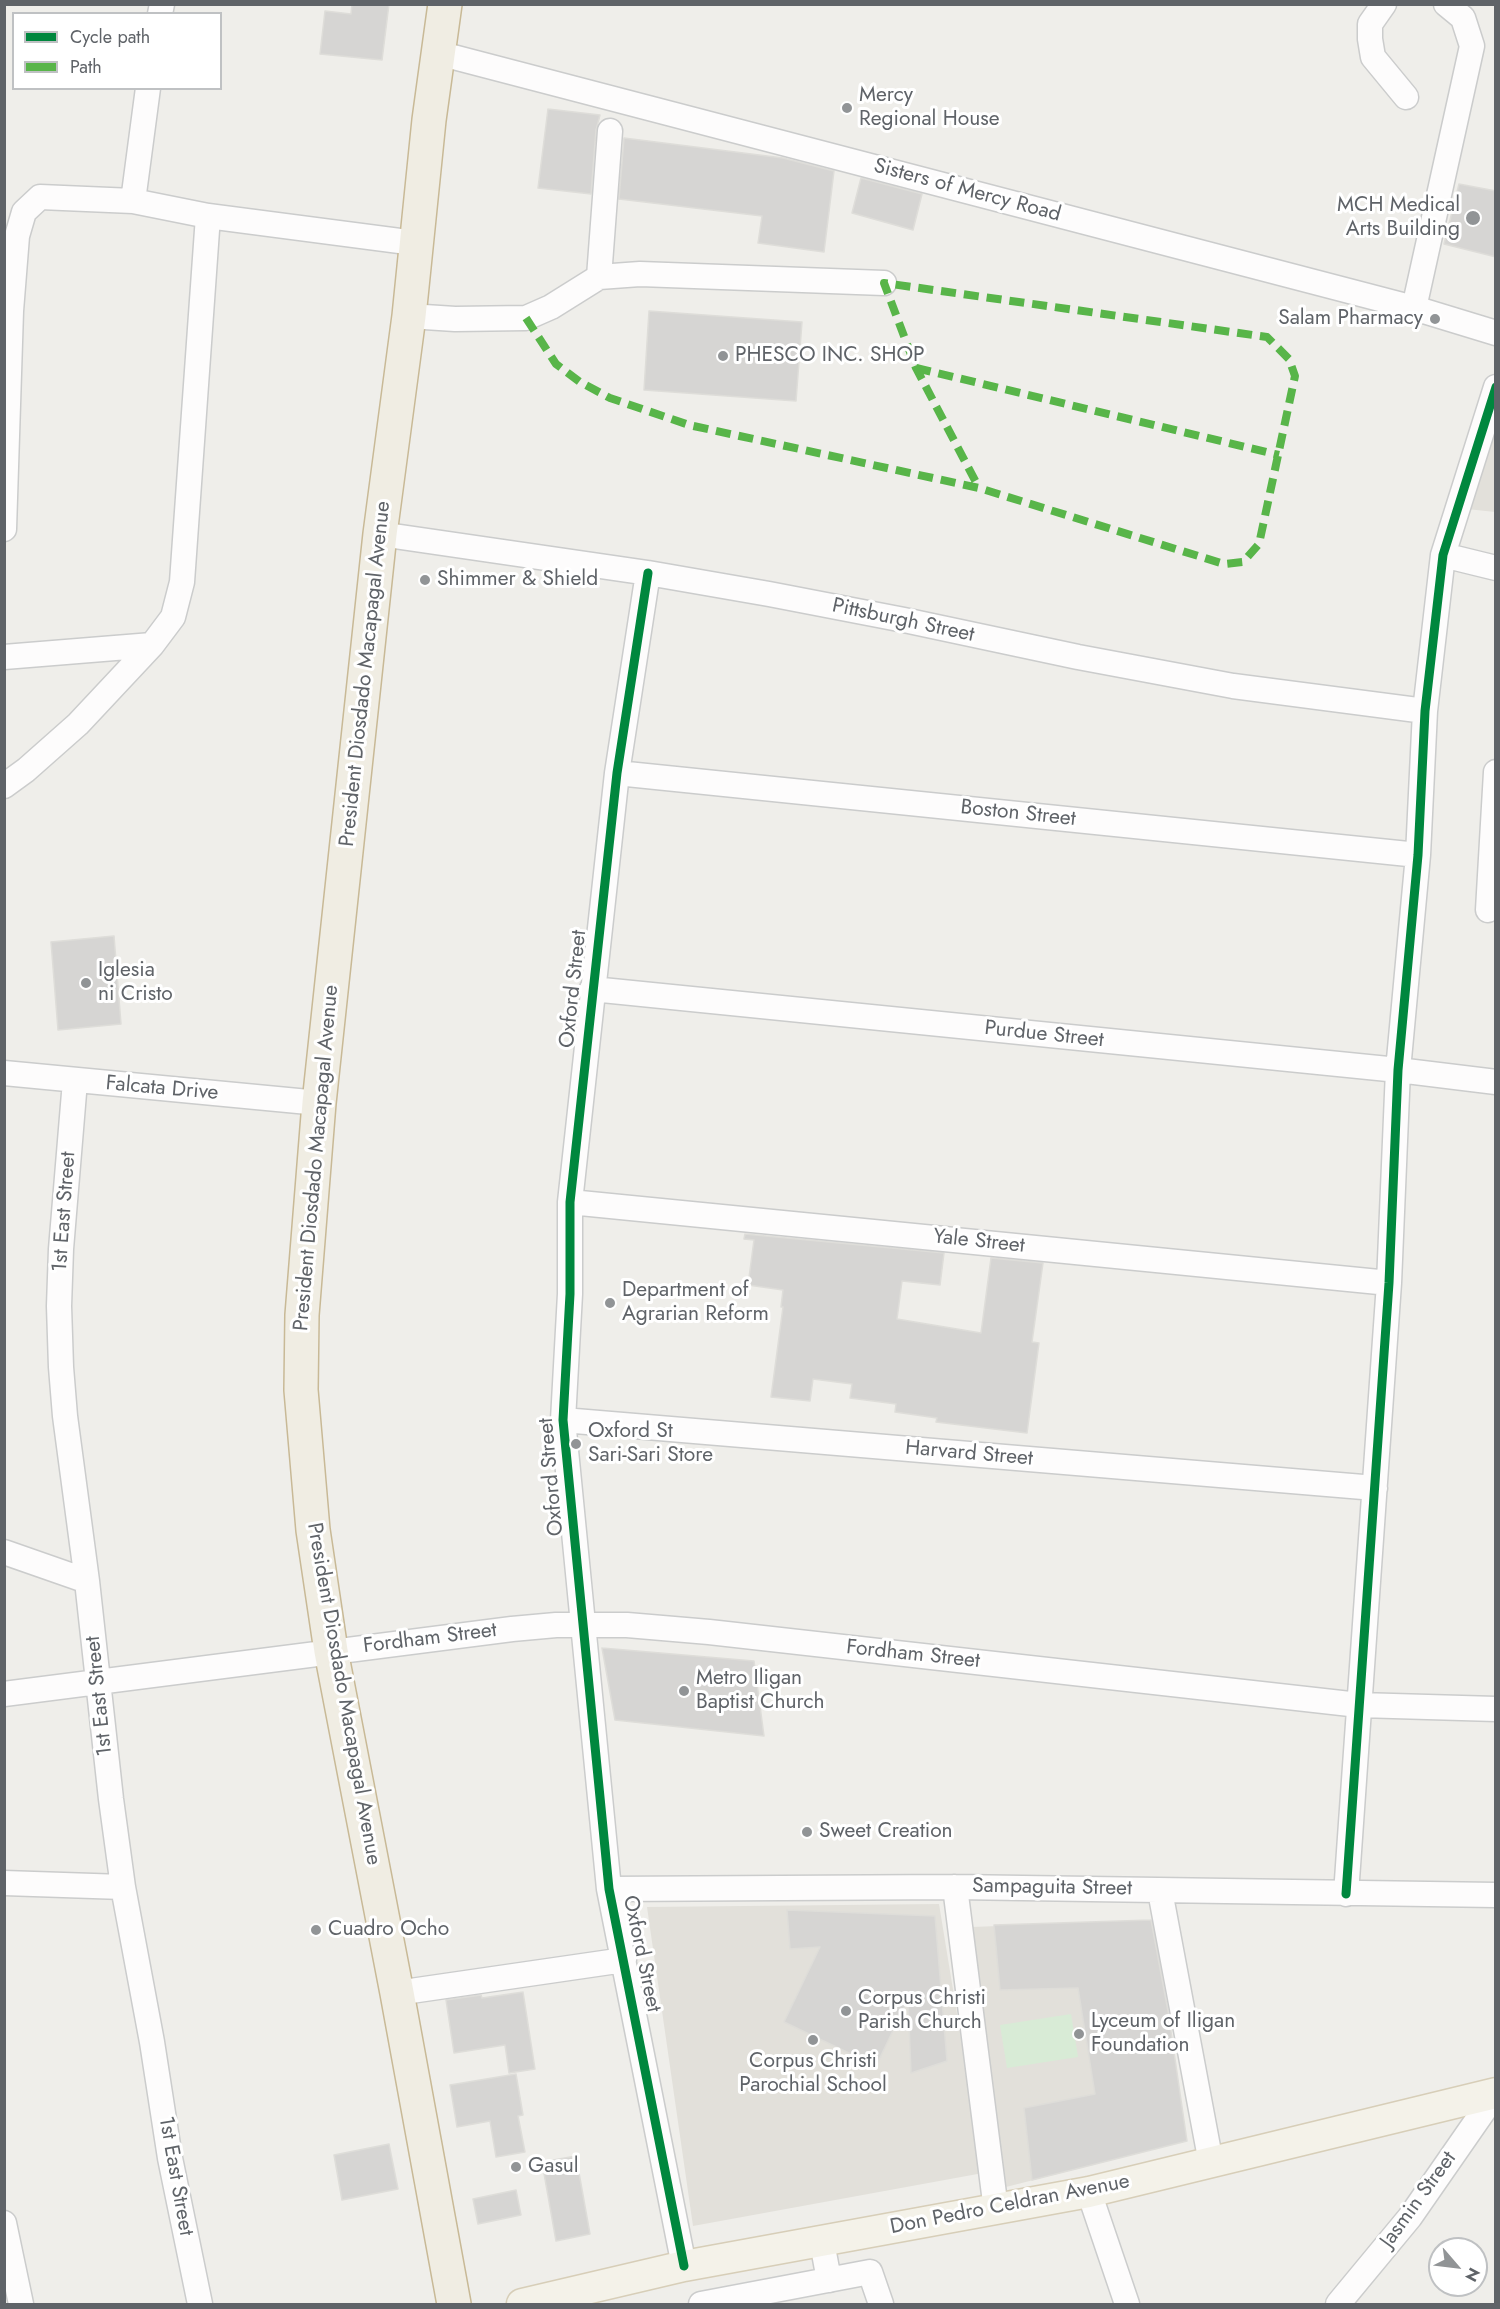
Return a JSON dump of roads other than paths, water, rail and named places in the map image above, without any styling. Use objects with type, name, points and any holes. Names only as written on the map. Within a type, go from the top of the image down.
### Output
[{"type":"highway","name":"President Diosdado Macapagal Avenue","points":[[445,4],[415,243],[409,316],[380,534],[319,1103],[302,1315],[301,1390],[313,1530],[331,1651],[454,2304]]},
{"type":"main road","name":"Don Pedro Celdran Avenue","points":[[522,2304],[684,2266],[1089,2192],[1496,2093]]},
{"type":"street","points":[[1384,4],[1371,24],[1370,39],[1373,57],[1406,97]]},
{"type":"street","points":[[1414,308],[1472,46],[1463,18],[1446,4]]},
{"type":"street","name":"Sisters of Mercy Road","points":[[438,53],[1414,308],[1496,333]]},
{"type":"street","points":[[133,201],[148,90]]},
{"type":"street","points":[[599,276],[610,131]]},
{"type":"street","points":[[4,529],[11,311],[17,236],[24,212],[40,197],[133,201],[208,216],[415,243]]},
{"type":"street","points":[[4,786],[26,770],[78,724],[152,645],[173,618],[182,582],[208,216]]},
{"type":"street","points":[[409,316],[455,319],[526,318],[551,307],[599,276],[640,274],[884,283]]},
{"type":"street","points":[[1346,1894],[1389,1283],[1398,1070],[1418,855],[1425,711],[1443,555],[1496,387]]},
{"type":"street","name":"Pittsburgh Street","points":[[380,534],[648,573],[892,618],[1078,657],[1233,686],[1425,711]]},
{"type":"street","points":[[1443,555],[1496,568]]},
{"type":"street","name":"Oxford Street","points":[[648,573],[617,773],[570,1202],[570,1294],[563,1420],[609,1889],[684,2266]]},
{"type":"street","points":[[4,657],[152,645]]},
{"type":"street","points":[[1488,910],[1496,772]]},
{"type":"street","name":"Boston Street","points":[[617,773],[1418,855]]},
{"type":"street","name":"Purdue Street","points":[[592,989],[1398,1070],[1496,1082]]},
{"type":"street","name":"Falcata Drive","points":[[4,1073],[319,1103]]},
{"type":"street","name":"1st East Street","points":[[75,1081],[61,1249],[61,1367],[65,1416],[123,1887],[152,2042],[170,2158],[200,2304]]},
{"type":"street","name":"Yale Street","points":[[570,1202],[1389,1283]]},
{"type":"street","name":"Harvard Street","points":[[563,1420],[1375,1488]]},
{"type":"street","points":[[4,1552],[87,1581]]},
{"type":"street","name":"Fordham Street","points":[[4,1694],[512,1629],[556,1625],[627,1625],[709,1632],[1359,1705],[1496,1709]]},
{"type":"street","points":[[4,1883],[123,1887]]},
{"type":"street","points":[[955,1887],[996,2210]]},
{"type":"street","name":"Sampaguita Street","points":[[609,1889],[955,1887],[1496,1895]]},
{"type":"street","points":[[1160,1890],[1211,2163]]},
{"type":"street","points":[[397,1993],[624,1960]]},
{"type":"street","name":"Jasmin Street","points":[[1338,2304],[1410,2217],[1496,2093]]},
{"type":"street","points":[[1089,2192],[1128,2304]]},
{"type":"street","points":[[4,2223],[21,2304]]},
{"type":"street","points":[[822,2242],[829,2280]]},
{"type":"street","points":[[701,2304],[870,2272],[881,2304]]},
{"type":"place","name":"Mercy Regional House","points":[[847,108]]},
{"type":"place","name":"MCH Medical Arts Building","points":[[1473,218]]},
{"type":"place","name":"Salam Pharmacy","points":[[1435,319]]},
{"type":"place","name":"PHESCO INC. SHOP","points":[[723,356]]},
{"type":"place","name":"Shimmer & Shield","points":[[425,580]]},
{"type":"place","name":"Iglesia ni Cristo","points":[[86,983]]},
{"type":"place","name":"Department of Agrarian Reform","points":[[610,1303]]},
{"type":"place","name":"Oxford St Sari-Sari Store","points":[[576,1444]]},
{"type":"place","name":"Metro Iligan Baptist Church","points":[[684,1691]]},
{"type":"place","name":"Sweet Creation","points":[[807,1832]]},
{"type":"place","name":"Cuadro Ocho","points":[[316,1930]]},
{"type":"place","name":"Corpus Christi Parish Church","points":[[846,2011]]},
{"type":"place","name":"Lyceum of Iligan Foundation","points":[[1079,2034]]},
{"type":"place","name":"Corpus Christi Parochial School","points":[[813,2040]]},
{"type":"place","name":"Gasul","points":[[516,2167]]}]
